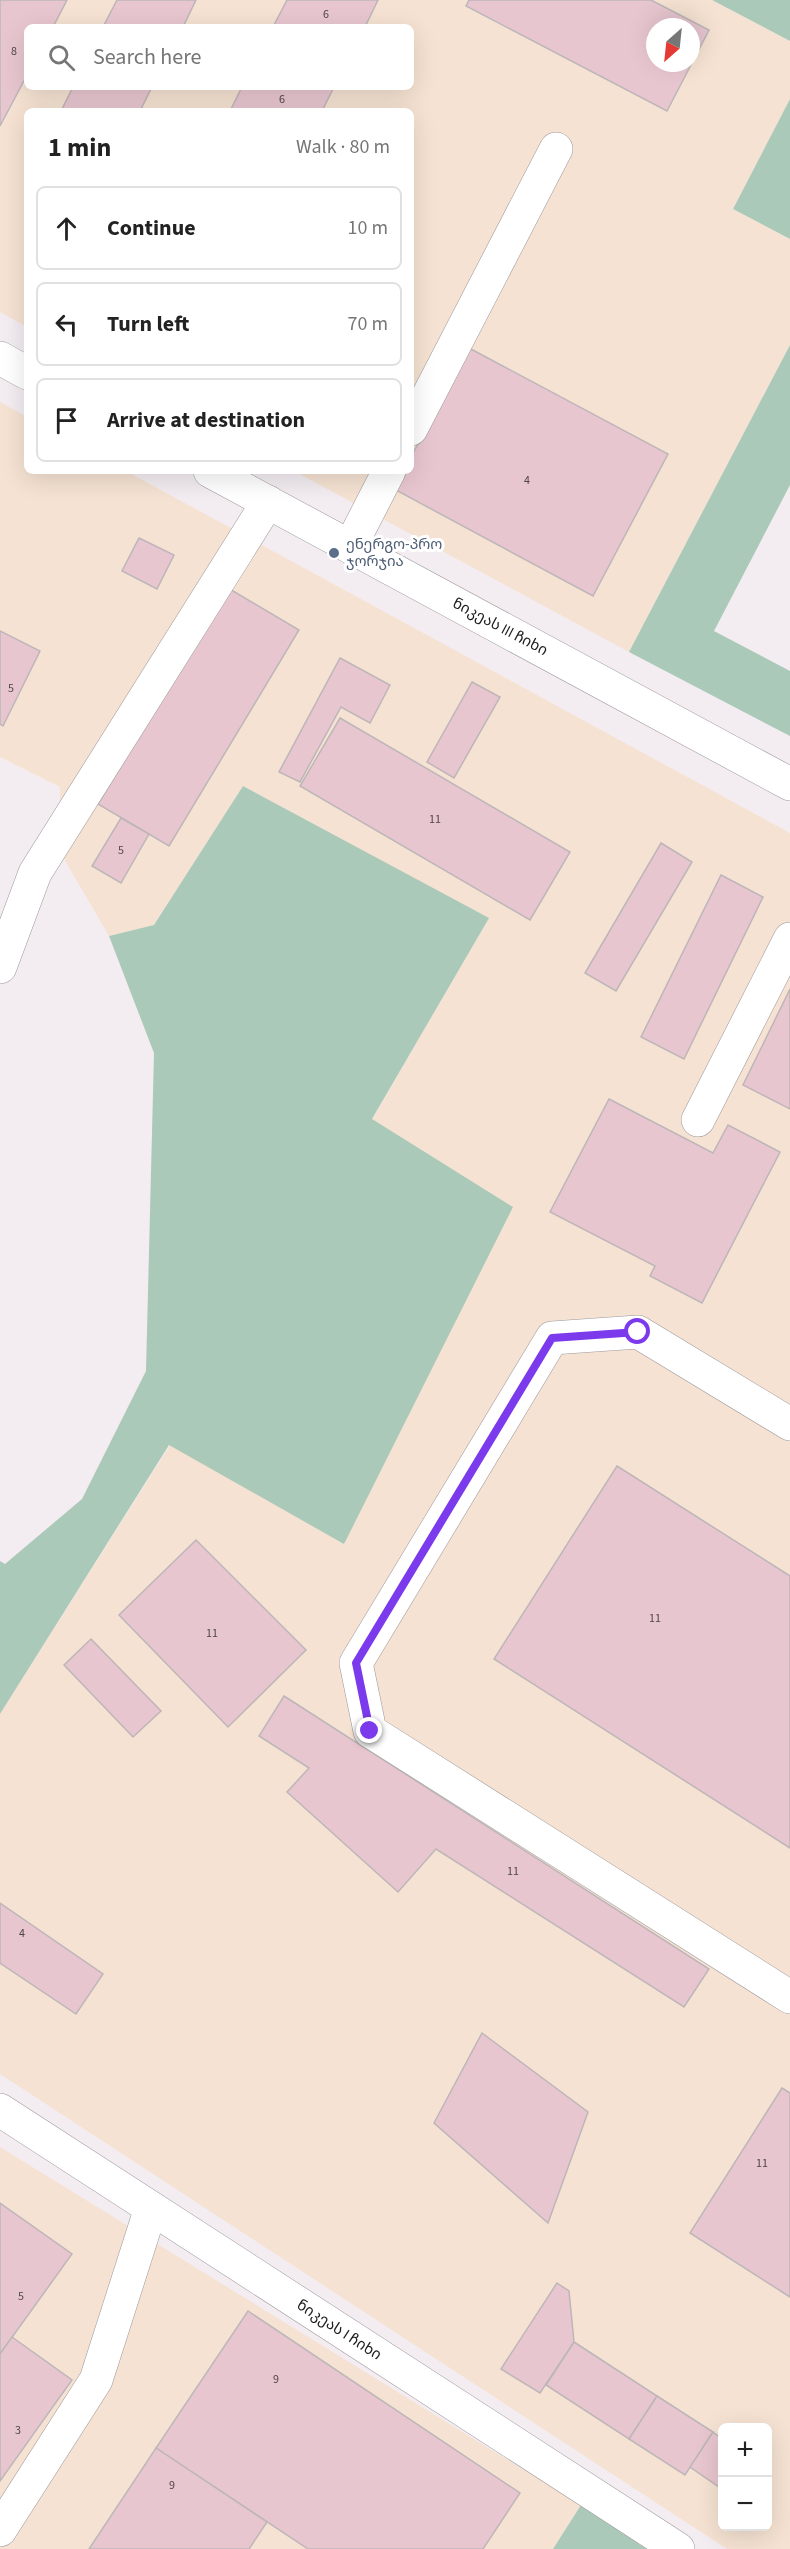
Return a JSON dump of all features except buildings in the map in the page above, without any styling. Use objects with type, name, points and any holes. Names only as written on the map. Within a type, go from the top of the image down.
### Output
[{"type":"street","points":[[414,423],[556,149]]},
{"type":"street","points":[[0,358],[24,371]]},
{"type":"street","name":"ნიკეას III ჩიხი","points":[[216,474],[790,784]]},
{"type":"street","points":[[350,547],[387,474]]},
{"type":"street","points":[[0,967],[35,873],[268,502]]},
{"type":"street","points":[[698,1120],[790,939]]},
{"type":"street","points":[[790,1424],[638,1332],[552,1338],[356,1663],[370,1731],[790,1997]]},
{"type":"street","name":"ნიკეას I ჩიხი","points":[[0,2110],[678,2549]]},
{"type":"street","points":[[0,2529],[96,2380],[151,2208]]},
{"type":"shaded area","points":[[0,0],[712,0],[790,41],[790,99],[733,209],[790,239],[790,345],[629,652],[300,474],[414,474],[414,108],[24,108],[24,325],[0,312]]},
{"type":"shaded area","points":[[0,402],[24,415],[24,474],[132,474],[790,833],[790,2549],[727,2549],[0,2074],[0,1714],[170,1445],[345,1544],[372,1120],[488,919],[243,786],[154,925],[109,936],[60,852],[60,787],[0,757]]},
{"type":"shaded area","points":[[0,2147],[581,2505],[553,2549],[0,2549]]},
{"type":"green space","points":[[712,0],[790,0],[790,41]]},
{"type":"green space","points":[[790,99],[790,239],[733,209]]},
{"type":"green space","points":[[790,345],[790,485],[714,631],[790,671],[790,736],[629,652]]},
{"type":"green space","points":[[243,786],[489,918],[372,1119],[513,1207],[344,1544],[169,1445],[0,1714],[0,1561],[5,1564],[82,1499],[146,1371],[154,1053],[109,936],[154,925]]},
{"type":"green space","points":[[581,2505],[647,2549],[553,2549]]},
{"type":"place","name":"ენერგო-პრო ჯორჯია","points":[[334,553]]},
{"type":"route","points":[[370,1731],[356,1663],[552,1338],[638,1332]]}]
